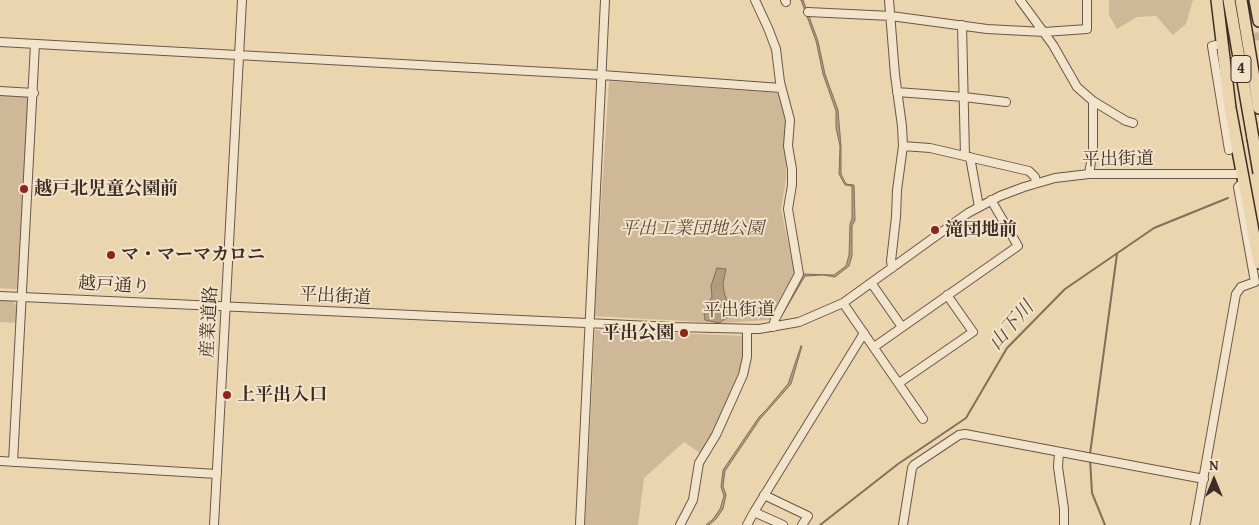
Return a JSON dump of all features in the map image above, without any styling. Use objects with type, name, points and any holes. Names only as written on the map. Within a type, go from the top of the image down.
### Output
[{"type":"highway","points":[[1217,0],[1230,108],[1259,263]]},
{"type":"highway","name":"4","points":[[1229,0],[1259,173]]},
{"type":"highway","name":"4","points":[[1241,0],[1259,108]]},
{"type":"highway","points":[[1254,0],[1259,21]]},
{"type":"street","name":"産業道路","points":[[214,525],[242,0]]},
{"type":"street","points":[[580,525],[605,0]]},
{"type":"street","points":[[755,0],[776,49],[781,88],[790,120],[788,146],[792,169],[792,184],[788,210],[799,274],[775,319],[773,327]]},
{"type":"street","points":[[889,0],[903,146],[897,190],[891,258],[892,268]]},
{"type":"street","points":[[1020,0],[1060,56],[1073,81],[1093,100],[1126,121],[1134,123]]},
{"type":"street","points":[[808,12],[891,16],[987,29],[1044,32],[1087,29],[1087,0]]},
{"type":"street","points":[[962,25],[968,156],[979,207]]},
{"type":"street","points":[[0,42],[781,88]]},
{"type":"street","points":[[13,462],[34,92],[35,44]]},
{"type":"street","points":[[1216,45],[1212,46],[1229,150]]},
{"type":"street","points":[[0,91],[34,92]]},
{"type":"street","points":[[897,92],[1006,102]]},
{"type":"street","points":[[1089,174],[1093,150],[1093,100]]},
{"type":"street","points":[[903,146],[930,148],[1028,171],[1035,177],[1036,183]]},
{"type":"street","name":"平出街道","points":[[226,307],[747,329],[773,327],[799,322],[843,303],[872,284],[958,220],[990,200],[1036,183],[1067,176],[1089,174],[1243,177]]},
{"type":"street","points":[[1195,525],[1236,294],[1242,287],[1255,282],[1238,187],[1243,177]]},
{"type":"street","points":[[874,347],[1018,246],[990,200]]},
{"type":"street","points":[[872,284],[902,327]]},
{"type":"street","points":[[898,383],[973,332],[947,295]]},
{"type":"street","name":"越戸通り","points":[[0,296],[226,307]]},
{"type":"street","points":[[843,303],[924,419]]},
{"type":"street","points":[[680,525],[693,500],[699,463],[716,436],[743,376],[747,356],[747,329]]},
{"type":"street","points":[[747,525],[864,333]]},
{"type":"street","points":[[903,525],[914,465],[959,435],[965,434],[1204,479]]},
{"type":"street","points":[[1058,452],[1064,525]]},
{"type":"street","points":[[0,461],[217,474]]},
{"type":"street","points":[[764,495],[808,516],[802,525]]},
{"type":"street","points":[[754,512],[783,525]]},
{"type":"green space","points":[[1109,0],[1193,0],[1186,24],[1173,35],[1156,16],[1137,17],[1117,29],[1109,15]]},
{"type":"green space","name":"平出工業団地公園","points":[[609,81],[779,93],[787,124],[786,179],[781,209],[795,275],[769,320],[722,323],[594,316]]},
{"type":"green space","points":[[0,93],[29,94],[19,286],[16,289],[0,288]]},
{"type":"green space","points":[[0,301],[12,301],[18,307],[17,323],[0,322]]},
{"type":"green space","points":[[595,330],[747,336],[739,384],[704,456],[684,442],[644,478],[638,525],[585,525]]},
{"type":"shaded area","points":[[801,0],[803,0],[818,41],[825,74],[838,110],[841,146],[841,174],[846,184],[854,185],[855,220],[852,226],[852,256],[849,266],[835,277],[823,275],[805,276],[781,317],[779,317],[803,274],[834,275],[846,266],[849,255],[850,224],[852,218],[852,186],[845,185],[839,174],[840,146],[836,128],[836,111],[823,74],[816,41]]},
{"type":"shaded area","points":[[717,268],[726,269],[723,283],[728,304],[728,317],[719,323],[705,320],[704,314],[707,304],[712,297],[711,286]]},
{"type":"shaded area","points":[[801,346],[791,384],[760,419],[725,471],[723,486],[726,495],[723,509],[716,519],[709,525],[706,525],[720,509],[724,496],[721,487],[723,470],[759,417],[788,384]]},
{"type":"waterway","name":"山下川","points":[[820,525],[898,464],[966,418],[1007,348],[1065,289],[1154,228],[1228,198]]},
{"type":"waterway","points":[[1090,454],[1117,254]]},
{"type":"waterway","points":[[1090,459],[1092,493],[1105,525]]},
{"type":"tunnel","points":[[1218,45],[1259,36]]},
{"type":"place","name":"越戸北児童公園前","points":[[24,189]]},
{"type":"place","name":"滝団地前","points":[[935,230]]},
{"type":"place","name":"マ・マーマカロニ","points":[[111,255]]},
{"type":"place","name":"平出公園","points":[[684,333]]},
{"type":"place","name":"上平出入口","points":[[227,395]]}]
